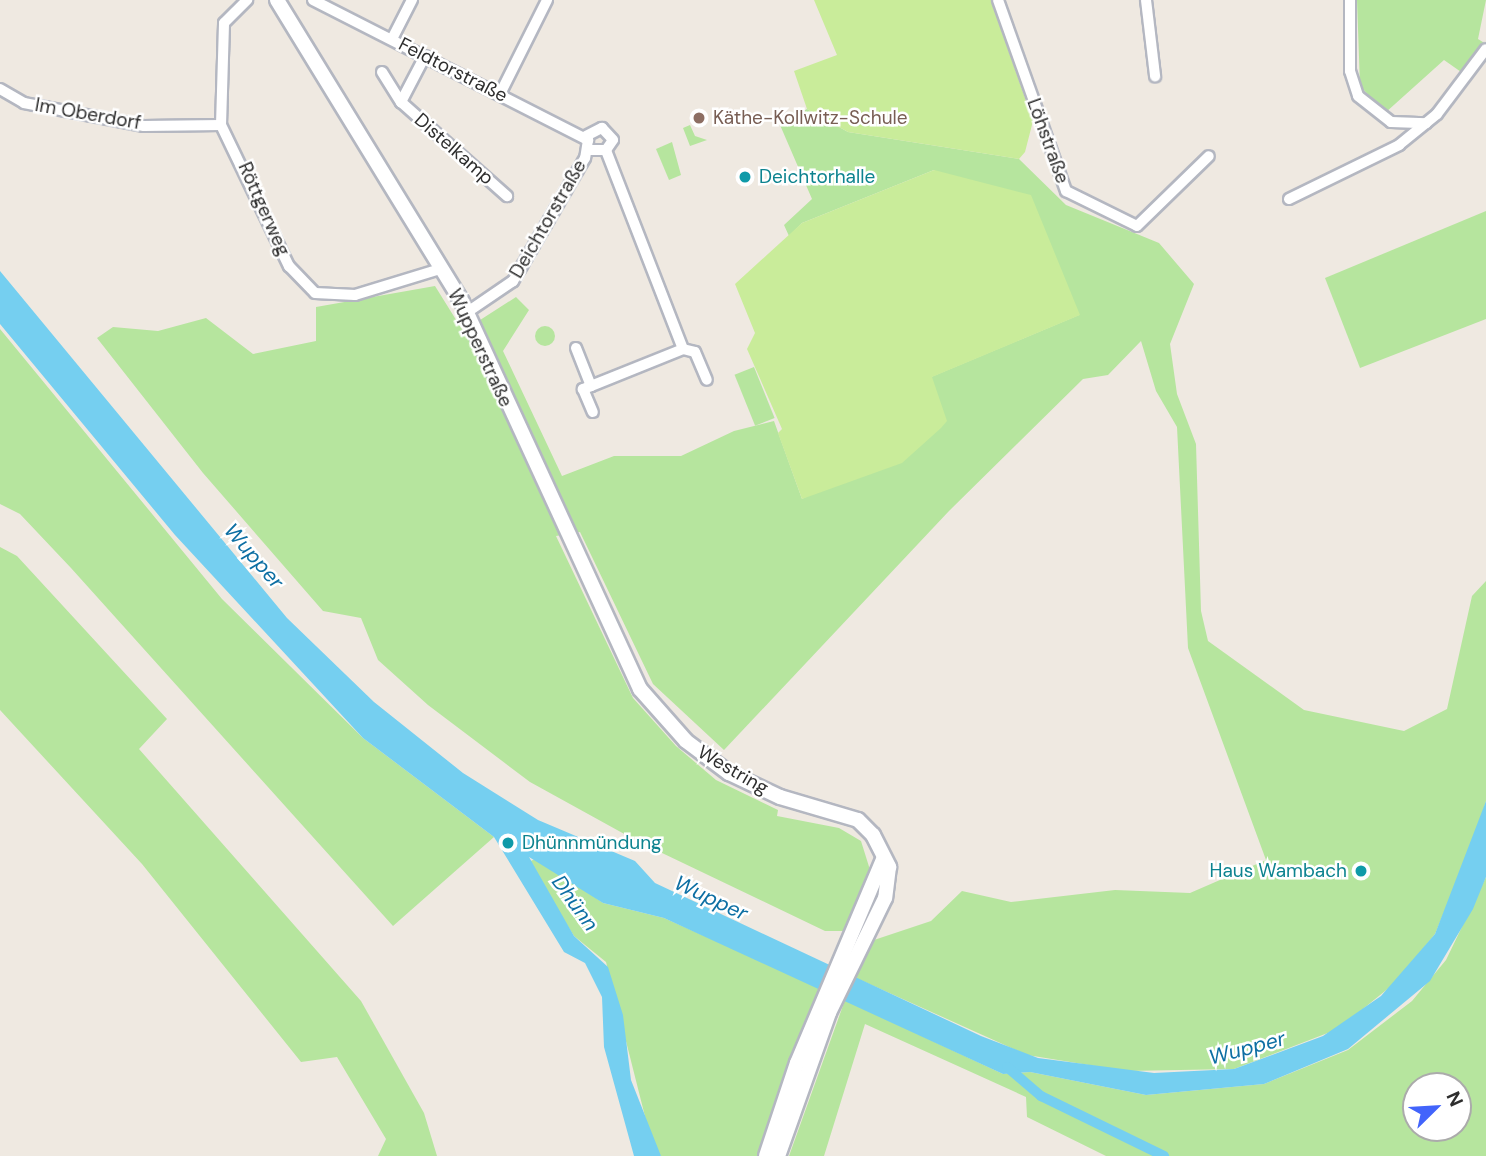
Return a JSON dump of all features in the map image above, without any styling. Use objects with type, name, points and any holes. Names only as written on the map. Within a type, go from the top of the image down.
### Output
[{"type":"main road","name":"Wupperstraße","points":[[277,0],[466,313],[631,675]]},
{"type":"main road","name":"Westring","points":[[631,675],[662,718],[700,753],[756,787],[858,820],[884,858],[869,916],[823,1011],[778,1156]]},
{"type":"main road","points":[[766,1156],[823,1011]]},
{"type":"street","name":"Röttgerweg","points":[[247,0],[224,23],[221,125],[289,266],[315,293],[355,295],[440,269]]},
{"type":"street","name":"Feldtorstraße","points":[[313,0],[500,94],[587,143]]},
{"type":"street","points":[[392,39],[412,0]]},
{"type":"street","points":[[500,94],[547,0]]},
{"type":"street","name":"Löhstraße","points":[[998,0],[1066,191],[1137,226],[1209,156]]},
{"type":"street","points":[[1146,0],[1155,76]]},
{"type":"street","points":[[1350,0],[1351,80],[1362,103],[1391,122],[1427,123]]},
{"type":"street","points":[[1289,199],[1399,145],[1427,123],[1486,49]]},
{"type":"street","name":"Distelkamp","points":[[401,102],[425,56]]},
{"type":"street","name":"Distelkamp","points":[[382,72],[401,102],[508,196]]},
{"type":"street","name":"Im Oberdorf","points":[[0,89],[24,103],[144,126],[221,125]]},
{"type":"street","points":[[1391,122],[1399,145]]},
{"type":"street","name":"Deichtorstraße","points":[[466,313],[513,281],[587,143],[608,131],[613,142],[606,150],[683,349],[695,352],[707,380]]},
{"type":"street","points":[[587,143],[606,150]]},
{"type":"street","points":[[576,348],[591,386]]},
{"type":"street","points":[[593,412],[583,389],[683,349]]},
{"type":"green space","points":[[814,0],[991,0],[1033,121],[1025,152],[1019,159],[848,132],[807,109],[794,71],[837,55]]},
{"type":"green space","points":[[1357,0],[1486,0],[1478,39],[1486,44],[1464,74],[1444,60],[1385,113],[1360,86]]},
{"type":"green space","points":[[807,109],[848,132],[1019,159],[1066,205],[1159,243],[1194,284],[1170,344],[1177,394],[1196,444],[1201,611],[1208,641],[1304,710],[1404,731],[1447,709],[1472,596],[1486,581],[1486,801],[1477,832],[1435,934],[1395,983],[1338,1029],[1234,1069],[1126,1071],[1027,1055],[856,978],[874,940],[931,921],[962,891],[1011,902],[1115,890],[1190,893],[1266,860],[1188,648],[1177,427],[1156,391],[1141,341],[1108,375],[1083,379],[949,511],[724,750],[653,684],[580,532],[556,536],[633,698],[676,746],[716,780],[778,810],[777,816],[839,828],[861,841],[871,873],[846,931],[825,931],[637,841],[530,782],[428,705],[378,660],[361,618],[323,611],[203,473],[97,338],[113,327],[158,331],[206,318],[253,354],[316,341],[316,307],[435,286],[463,331],[516,297],[529,310],[503,351],[562,476],[614,456],[681,456],[734,431],[774,421],[802,499],[946,421],[931,377],[1079,315],[934,170],[802,223],[789,236],[784,225],[812,199],[780,125]]},
{"type":"green space","points":[[690,125],[695,136],[707,140],[690,146],[683,128]]},
{"type":"green space","points":[[672,142],[681,175],[669,180],[656,149]]},
{"type":"green space","points":[[934,170],[1031,195],[1080,315],[932,377],[947,421],[941,428],[902,463],[802,499],[778,433],[782,429],[747,349],[755,333],[735,284],[802,223]]},
{"type":"green space","points":[[1486,211],[1486,319],[1360,368],[1325,278]]},
{"type":"green space","points":[[545,326],[552,329],[555,336],[552,343],[545,346],[538,343],[535,336],[538,329]]},
{"type":"green space","points":[[0,329],[222,599],[363,738],[494,837],[393,926],[71,568],[20,514],[0,504]]},
{"type":"green space","points":[[754,367],[775,418],[755,426],[735,375]]},
{"type":"green space","points":[[0,547],[17,556],[167,719],[139,749],[361,1001],[424,1113],[437,1156],[378,1156],[386,1139],[337,1057],[301,1062],[142,864],[0,710]]},
{"type":"green space","points":[[538,858],[603,903],[664,918],[819,987],[759,1156],[661,1156],[653,1148],[606,962],[574,936],[528,862]]},
{"type":"green space","points":[[1486,877],[1486,1156],[1106,1156],[1027,1117],[1026,1097],[865,1024],[824,1156],[789,1156],[845,1000],[1003,1074],[1030,1072],[1146,1095],[1264,1084],[1348,1050],[1412,1001],[1446,960]]},
{"type":"water","points":[[0,271],[287,618],[374,702],[463,773],[538,820],[635,861],[655,883],[981,1036],[1038,1058],[1154,1073],[1234,1069],[1323,1036],[1381,996],[1435,934],[1486,801],[1486,877],[1473,909],[1430,981],[1348,1049],[1264,1084],[1146,1095],[1030,1072],[1003,1074],[664,918],[603,903],[529,857],[574,936],[608,967],[623,1015],[631,1080],[661,1156],[634,1156],[604,1047],[602,997],[585,963],[564,952],[494,837],[363,738],[175,535],[0,324]]},
{"type":"waterway","points":[[1007,1067],[1041,1096],[1164,1156]]},
{"type":"place","name":"Käthe-Kollwitz-Schule","points":[[699,118]]},
{"type":"place","name":"Deichtorhalle","points":[[745,177]]},
{"type":"place","name":"Dhünnmündung","points":[[508,843]]},
{"type":"place","name":"Haus Wambach","points":[[1361,871]]},
{"type":"water label","name":"Wupper","points":[[254,556]]},
{"type":"water label","name":"Wupper","points":[[711,898]]},
{"type":"water label","name":"Dhünn","points":[[575,903]]},
{"type":"water label","name":"Wupper","points":[[1247,1048]]}]
